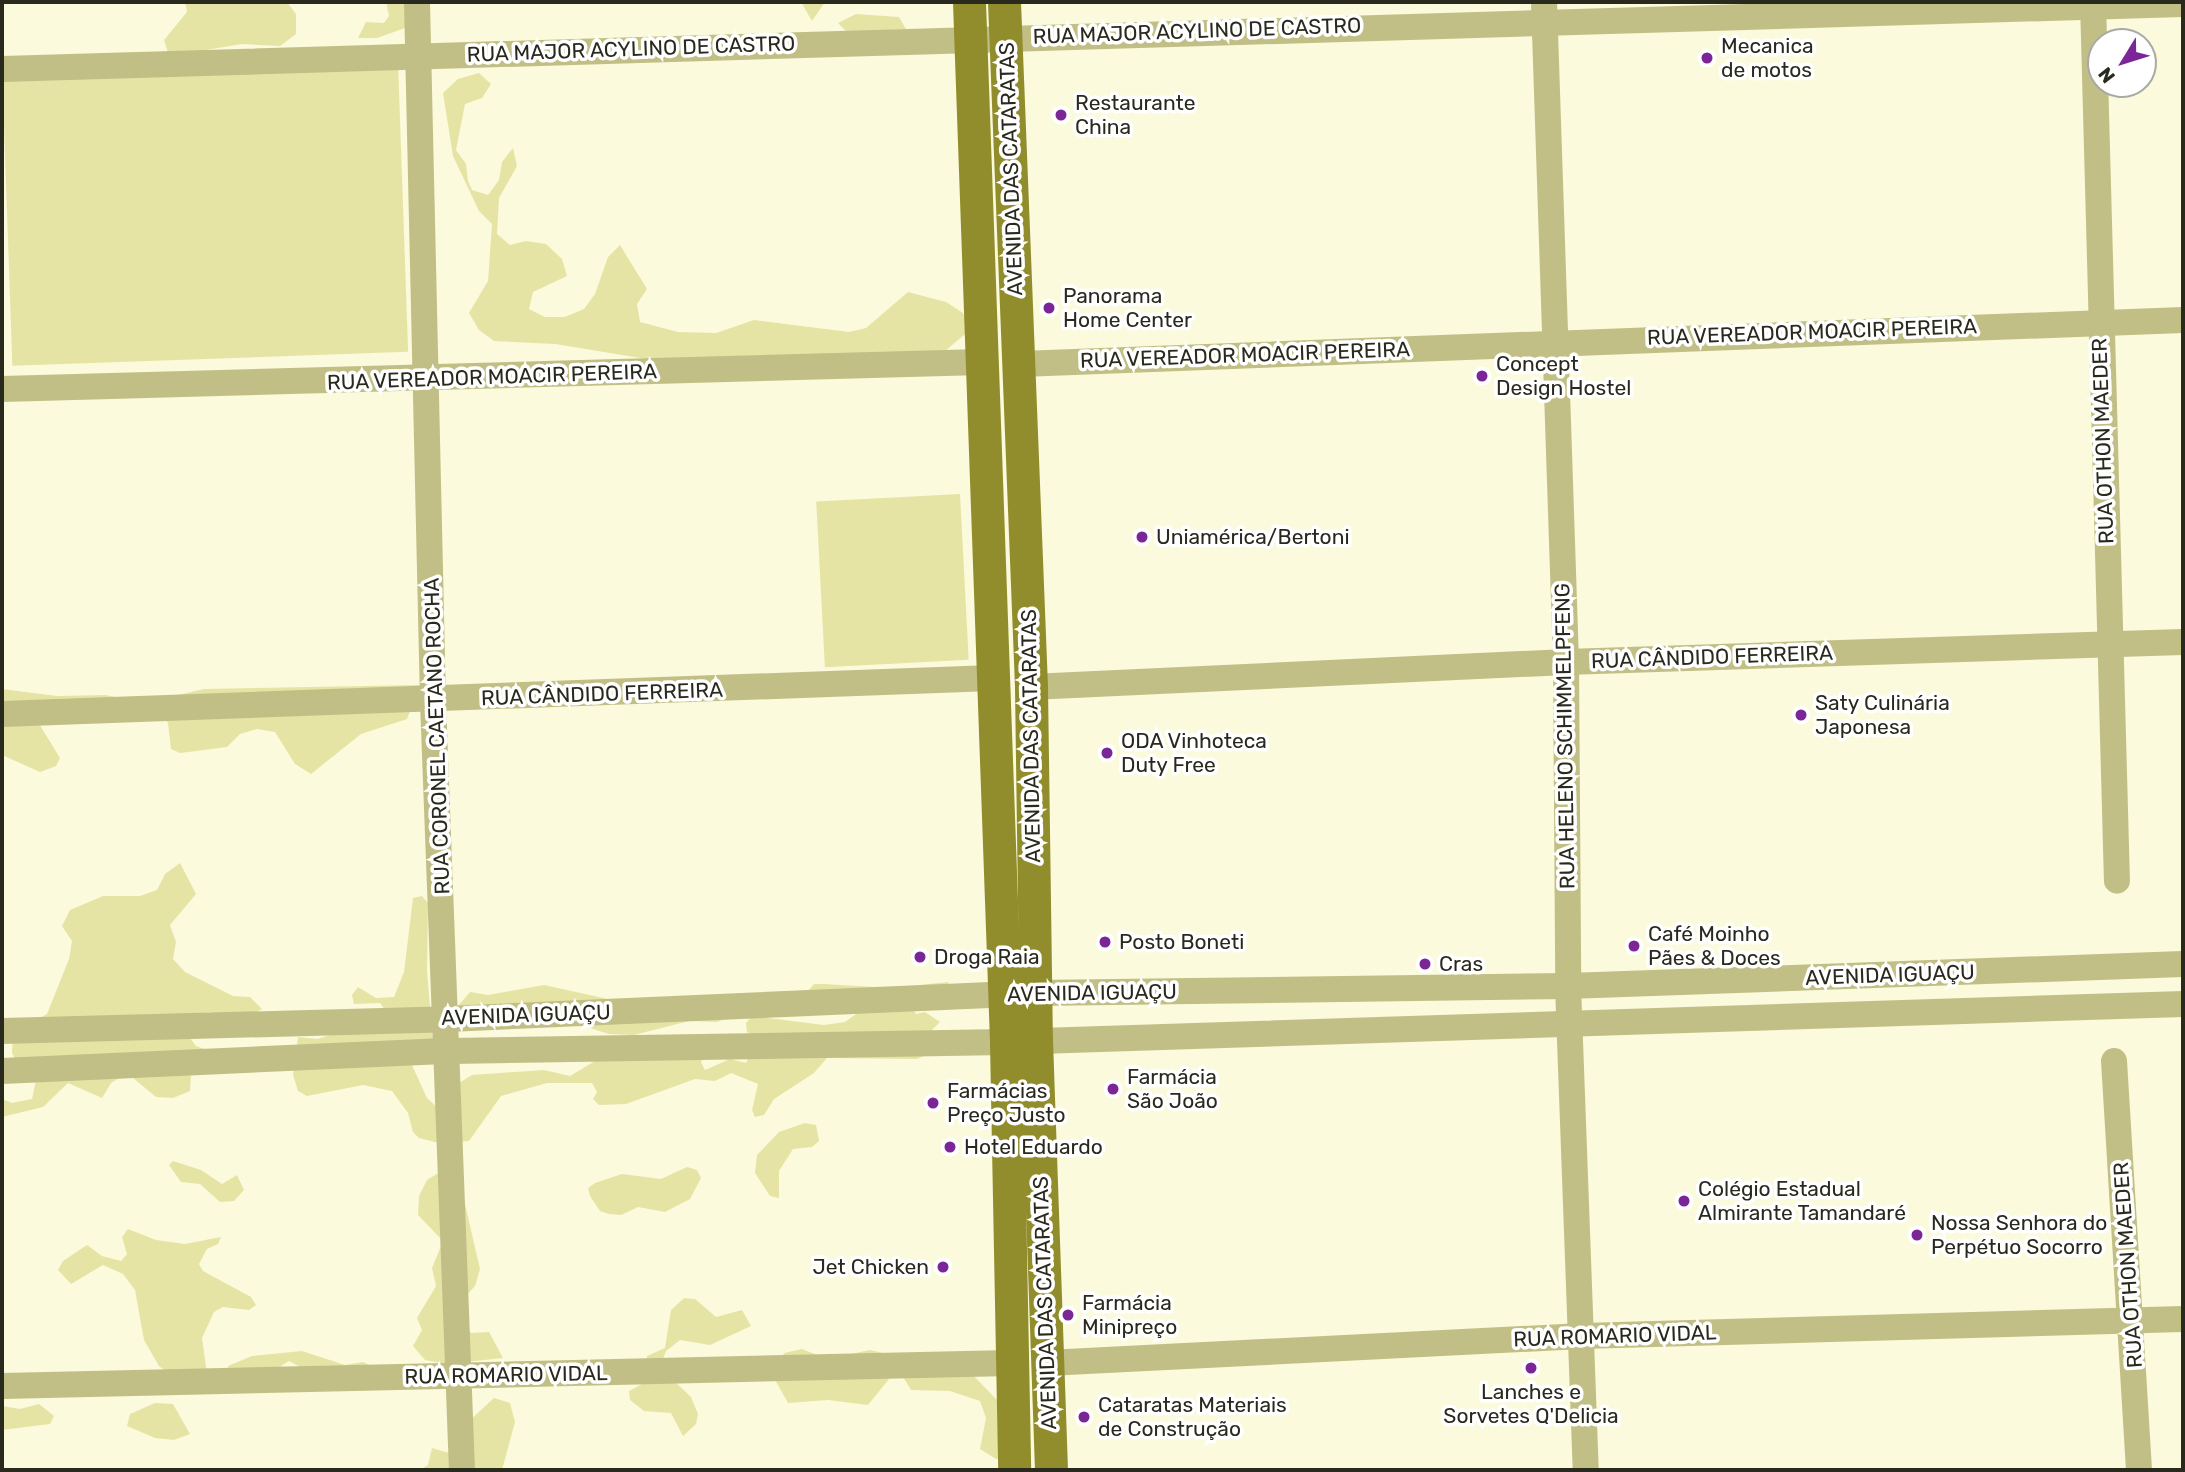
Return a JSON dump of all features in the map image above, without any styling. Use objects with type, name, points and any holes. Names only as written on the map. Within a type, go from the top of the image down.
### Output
[{"type":"main road","name":"AVENIDA DAS CATARATAS","points":[[969,2],[992,678],[1019,994],[1046,1363],[1051,1470]]},
{"type":"main road","name":"AVENIDA DAS CATARATAS","points":[[1004,2],[1021,364],[1031,687],[1019,994]]},
{"type":"main road","name":"AVENIDA DAS CATARATAS","points":[[1014,1470],[1011,1363],[1021,1041]]},
{"type":"street","name":"RUA CORONEL CAETANO ROCHA","points":[[417,2],[429,379],[433,702],[450,1051],[462,1470]]},
{"type":"street","name":"RUA OTHON MAEDER","points":[[2093,4],[2098,320],[2112,644],[2117,881]]},
{"type":"street","name":"RUA MAJOR ACYLINO DE CASTRO","points":[[2,69],[970,38],[1544,11],[2183,4]]},
{"type":"street","name":"RUA HELENO SCHIMMELPFENG","points":[[1544,11],[1553,342],[1566,663],[1568,986],[1586,1470]]},
{"type":"street","name":"RUA VEREADOR MOACIR PEREIRA","points":[[1021,364],[2098,320],[2183,320]]},
{"type":"street","name":"RUA VEREADOR MOACIR PEREIRA","points":[[2,389],[982,362]]},
{"type":"street","name":"RUA CÂNDIDO FERREIRA","points":[[1031,687],[1566,663],[2183,642]]},
{"type":"street","name":"RUA CÂNDIDO FERREIRA","points":[[2,714],[433,702],[992,678]]},
{"type":"street","name":"AVENIDA IGUAÇU","points":[[2,1031],[448,1019],[1019,994],[1568,986],[2183,964]]},
{"type":"street","name":"AVENIDA IGUAÇU","points":[[2,1071],[450,1051],[1021,1041],[2183,1004]]},
{"type":"street","name":"RUA OTHON MAEDER","points":[[2114,1061],[2133,1320],[2139,1470]]},
{"type":"street","name":"RUA ROMARIO VIDAL","points":[[1046,1363],[1582,1336],[2183,1319]]},
{"type":"street","name":"RUA ROMARIO VIDAL","points":[[2,1386],[1011,1363]]},
{"type":"shaded area","points":[[185,2],[287,2],[296,14],[296,34],[280,46],[242,44],[169,56],[164,40],[187,12]]},
{"type":"shaded area","points":[[386,2],[407,2],[405,28],[377,38],[358,38],[366,22],[384,23],[389,16]]},
{"type":"shaded area","points":[[801,2],[825,2],[812,21]]},
{"type":"shaded area","points":[[856,14],[899,17],[906,29],[847,32],[838,23]]},
{"type":"shaded area","points":[[398,62],[408,352],[12,366],[2,76]]},
{"type":"shaded area","points":[[479,73],[491,84],[482,98],[465,104],[456,150],[466,164],[468,181],[472,190],[488,195],[499,180],[502,162],[513,148],[517,166],[499,198],[497,234],[510,245],[526,241],[546,244],[562,259],[567,276],[533,292],[529,309],[545,317],[565,317],[584,309],[595,294],[608,257],[620,245],[647,289],[637,304],[640,322],[678,332],[716,333],[754,320],[849,332],[866,328],[908,292],[946,302],[963,313],[971,329],[945,351],[671,363],[555,344],[494,341],[479,330],[469,313],[488,281],[492,224],[479,211],[453,156],[443,93],[458,79]]},
{"type":"shaded area","points":[[960,494],[969,660],[825,667],[816,502]]},
{"type":"shaded area","points":[[420,685],[407,719],[361,734],[311,774],[295,764],[275,732],[257,729],[240,734],[227,747],[180,753],[171,749],[168,723],[158,710],[178,695],[204,689]]},
{"type":"shaded area","points":[[2,689],[57,696],[105,695],[133,700],[38,722],[60,758],[56,766],[40,772],[2,755]]},
{"type":"shaded area","points":[[180,863],[196,894],[170,925],[176,942],[173,959],[185,972],[233,996],[250,997],[262,1009],[247,1017],[228,1018],[210,1012],[192,1014],[185,1031],[196,1046],[213,1052],[191,1074],[190,1091],[173,1098],[156,1097],[127,1073],[111,1083],[102,1098],[68,1083],[43,1107],[2,1117],[2,1099],[12,1103],[32,1099],[36,1080],[21,1070],[12,1053],[13,1032],[47,1014],[69,959],[72,941],[62,926],[70,910],[103,896],[140,896],[157,890],[165,874]]},
{"type":"shaded area","points":[[422,896],[428,903],[427,971],[433,1041],[411,1063],[427,1098],[440,1110],[459,1083],[472,1075],[544,1070],[570,1076],[600,1058],[705,1055],[701,1062],[705,1070],[730,1059],[746,1063],[750,1055],[828,1033],[756,1037],[747,1032],[746,1023],[752,1016],[824,1025],[845,1022],[859,1012],[751,1008],[717,1022],[689,1021],[634,1035],[609,1034],[561,1019],[458,1006],[470,992],[488,995],[544,985],[626,1003],[802,998],[814,984],[891,988],[948,982],[952,991],[911,1006],[916,1014],[925,1012],[940,1022],[928,1034],[933,1052],[917,1059],[827,1058],[814,1073],[774,1099],[764,1115],[755,1117],[752,1110],[758,1084],[731,1073],[715,1081],[695,1079],[626,1104],[599,1105],[593,1099],[597,1092],[592,1083],[547,1083],[501,1096],[469,1141],[439,1143],[419,1138],[413,1132],[408,1113],[392,1091],[363,1085],[307,1096],[298,1091],[293,1075],[298,1037],[317,1039],[341,1032],[385,1010],[380,1003],[354,1004],[352,995],[358,987],[376,998],[394,997],[404,972],[413,898]]},
{"type":"shaded area","points":[[805,1123],[816,1125],[819,1141],[812,1147],[793,1149],[779,1171],[779,1198],[770,1196],[755,1173],[757,1155],[779,1132]]},
{"type":"shaded area","points":[[173,1161],[201,1170],[222,1184],[237,1175],[244,1190],[234,1201],[220,1202],[200,1184],[181,1182],[169,1165]]},
{"type":"shaded area","points":[[687,1167],[697,1170],[701,1178],[690,1199],[665,1212],[638,1207],[621,1215],[609,1214],[600,1211],[590,1196],[588,1188],[595,1183],[622,1174],[661,1179]]},
{"type":"shaded area","points":[[443,1170],[464,1200],[480,1269],[475,1286],[463,1299],[461,1318],[471,1333],[489,1332],[503,1358],[447,1364],[425,1360],[413,1346],[422,1330],[417,1318],[436,1286],[432,1268],[443,1241],[418,1215],[419,1196],[427,1180]]},
{"type":"shaded area","points":[[128,1229],[156,1240],[185,1244],[221,1237],[218,1244],[207,1249],[199,1264],[203,1271],[251,1297],[256,1305],[249,1310],[223,1307],[214,1312],[202,1338],[207,1374],[167,1372],[159,1366],[144,1340],[135,1290],[123,1274],[103,1265],[71,1284],[58,1270],[63,1261],[87,1245],[102,1256],[121,1261],[127,1254],[122,1237]]},
{"type":"shaded area","points":[[684,1298],[695,1299],[716,1317],[742,1310],[751,1326],[710,1345],[680,1340],[666,1351],[663,1359],[669,1376],[691,1397],[698,1414],[696,1424],[683,1436],[671,1413],[644,1411],[630,1400],[629,1391],[646,1382],[647,1356],[665,1348],[671,1310]]},
{"type":"shaded area","points":[[802,1349],[827,1359],[870,1350],[971,1373],[996,1399],[1005,1399],[1005,1458],[996,1459],[980,1449],[986,1418],[980,1401],[950,1391],[911,1390],[902,1375],[893,1374],[868,1405],[828,1400],[788,1403],[774,1378],[784,1353]]},
{"type":"shaded area","points":[[302,1351],[345,1365],[363,1362],[371,1366],[306,1370],[289,1361],[273,1371],[229,1376],[228,1366],[252,1356]]},
{"type":"shaded area","points":[[494,1398],[510,1403],[515,1422],[502,1470],[420,1470],[428,1465],[432,1448],[449,1453],[468,1422]]},
{"type":"shaded area","points":[[155,1403],[173,1404],[190,1434],[174,1440],[155,1438],[127,1426],[130,1414]]},
{"type":"shaded area","points":[[39,1404],[54,1416],[50,1424],[2,1430],[2,1406],[20,1409]]},
{"type":"place","name":"Mecanica de motos","points":[[1707,58]]},
{"type":"place","name":"Restaurante China","points":[[1061,115]]},
{"type":"place","name":"Panorama Home Center","points":[[1049,308]]},
{"type":"place","name":"Concept Design Hostel","points":[[1482,376]]},
{"type":"place","name":"Uniamérica/Bertoni","points":[[1142,537]]},
{"type":"place","name":"Saty Culinária Japonesa","points":[[1801,715]]},
{"type":"place","name":"ODA Vinhoteca Duty Free","points":[[1107,753]]},
{"type":"place","name":"Posto Boneti","points":[[1105,942]]},
{"type":"place","name":"Café Moinho Pães & Doces","points":[[1634,946]]},
{"type":"place","name":"Droga Raia","points":[[920,957]]},
{"type":"place","name":"Cras","points":[[1425,964]]},
{"type":"place","name":"Farmácia São João","points":[[1113,1089]]},
{"type":"place","name":"Farmácias Preço Justo","points":[[933,1103]]},
{"type":"place","name":"Hotel Eduardo","points":[[950,1147]]},
{"type":"place","name":"Colégio Estadual Almirante Tamandaré","points":[[1684,1201]]},
{"type":"place","name":"Nossa Senhora do Perpétuo Socorro","points":[[1917,1235]]},
{"type":"place","name":"Jet Chicken","points":[[943,1267]]},
{"type":"place","name":"Farmácia Minipreço","points":[[1068,1315]]},
{"type":"place","name":"Lanches e Sorvetes Q'Delicia","points":[[1531,1368]]},
{"type":"place","name":"Cataratas Materiais de Construção","points":[[1084,1417]]}]
